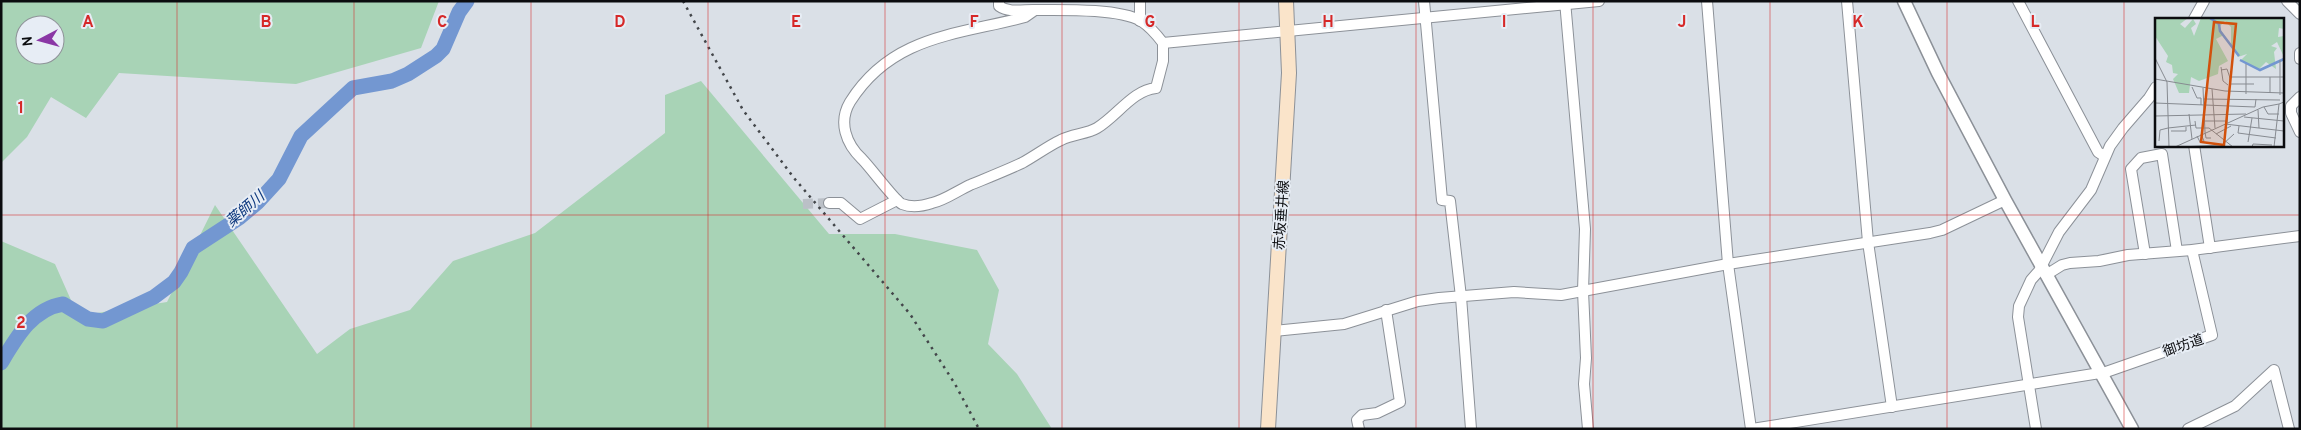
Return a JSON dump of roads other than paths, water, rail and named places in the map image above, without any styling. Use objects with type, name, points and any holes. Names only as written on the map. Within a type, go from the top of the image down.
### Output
[{"type":"main road","name":"赤坂垂井線","points":[[1268,429],[1289,73],[1286,1]]},
{"type":"street","points":[[999,1],[999,6],[1008,10],[1098,12],[1126,15],[1140,21],[1163,43],[1599,1]]},
{"type":"street","points":[[1140,1],[1140,21]]},
{"type":"street","points":[[1424,1],[1442,200],[1450,200],[1461,297],[1471,429]]},
{"type":"street","points":[[1707,1],[1728,264],[1751,429],[2100,372]]},
{"type":"street","points":[[1847,1],[1868,242],[1892,407]]},
{"type":"street","points":[[2018,1],[2098,152],[2104,156]]},
{"type":"street","points":[[2195,18],[2204,1]]},
{"type":"street","points":[[1906,2],[1938,73],[2005,200],[2132,429]]},
{"type":"street","points":[[1566,3],[1585,221],[1583,291],[1586,358],[1584,384],[1588,429]]},
{"type":"street","points":[[1035,10],[1025,17],[942,36],[901,53],[880,68],[856,92],[844,118],[845,134],[856,154],[881,178],[897,200],[911,207],[935,203],[1022,163],[1062,139],[1095,129],[1114,116],[1137,95],[1143,91],[1156,88],[1162,61],[1163,43]]},
{"type":"street","points":[[2300,53],[2300,59]]},
{"type":"street","points":[[2300,97],[2287,105],[2300,132]]},
{"type":"street","points":[[2044,269],[2059,232],[2091,190],[2104,156],[2123,128],[2153,99]]},
{"type":"street","points":[[2194,146],[2210,248]]},
{"type":"street","points":[[2145,254],[2131,169],[2141,158],[2162,154],[2177,252]]},
{"type":"street","points":[[829,203],[841,203],[860,219],[897,200]]},
{"type":"street","points":[[1274,331],[1344,324],[1418,301],[1514,292],[1561,295],[1728,264],[1942,230],[2005,200]]},
{"type":"street","points":[[2036,429],[2017,312],[2031,280],[2039,271],[2070,263],[2177,252],[2300,236]]},
{"type":"street","name":"御坊道","points":[[2100,372],[2106,372],[2212,335],[2192,250]]},
{"type":"street","points":[[1359,429],[1358,420],[1362,415],[1377,413],[1400,402],[1386,310]]},
{"type":"street","points":[[2188,429],[2235,406],[2274,370],[2288,429]]},
{"type":"waterway","name":"薬師川","points":[[1,363],[26,326],[42,312],[52,307],[63,304],[88,319],[103,321],[154,297],[174,282],[193,248],[239,218],[258,202],[279,179],[301,136],[353,88],[392,81],[408,74],[436,56],[443,49],[459,12],[467,1]]},
{"type":"tunnel","points":[[803,204],[829,203]]},
{"type":"railway","points":[[683,1],[743,110],[794,178],[910,314],[955,384],[979,429]]}]
